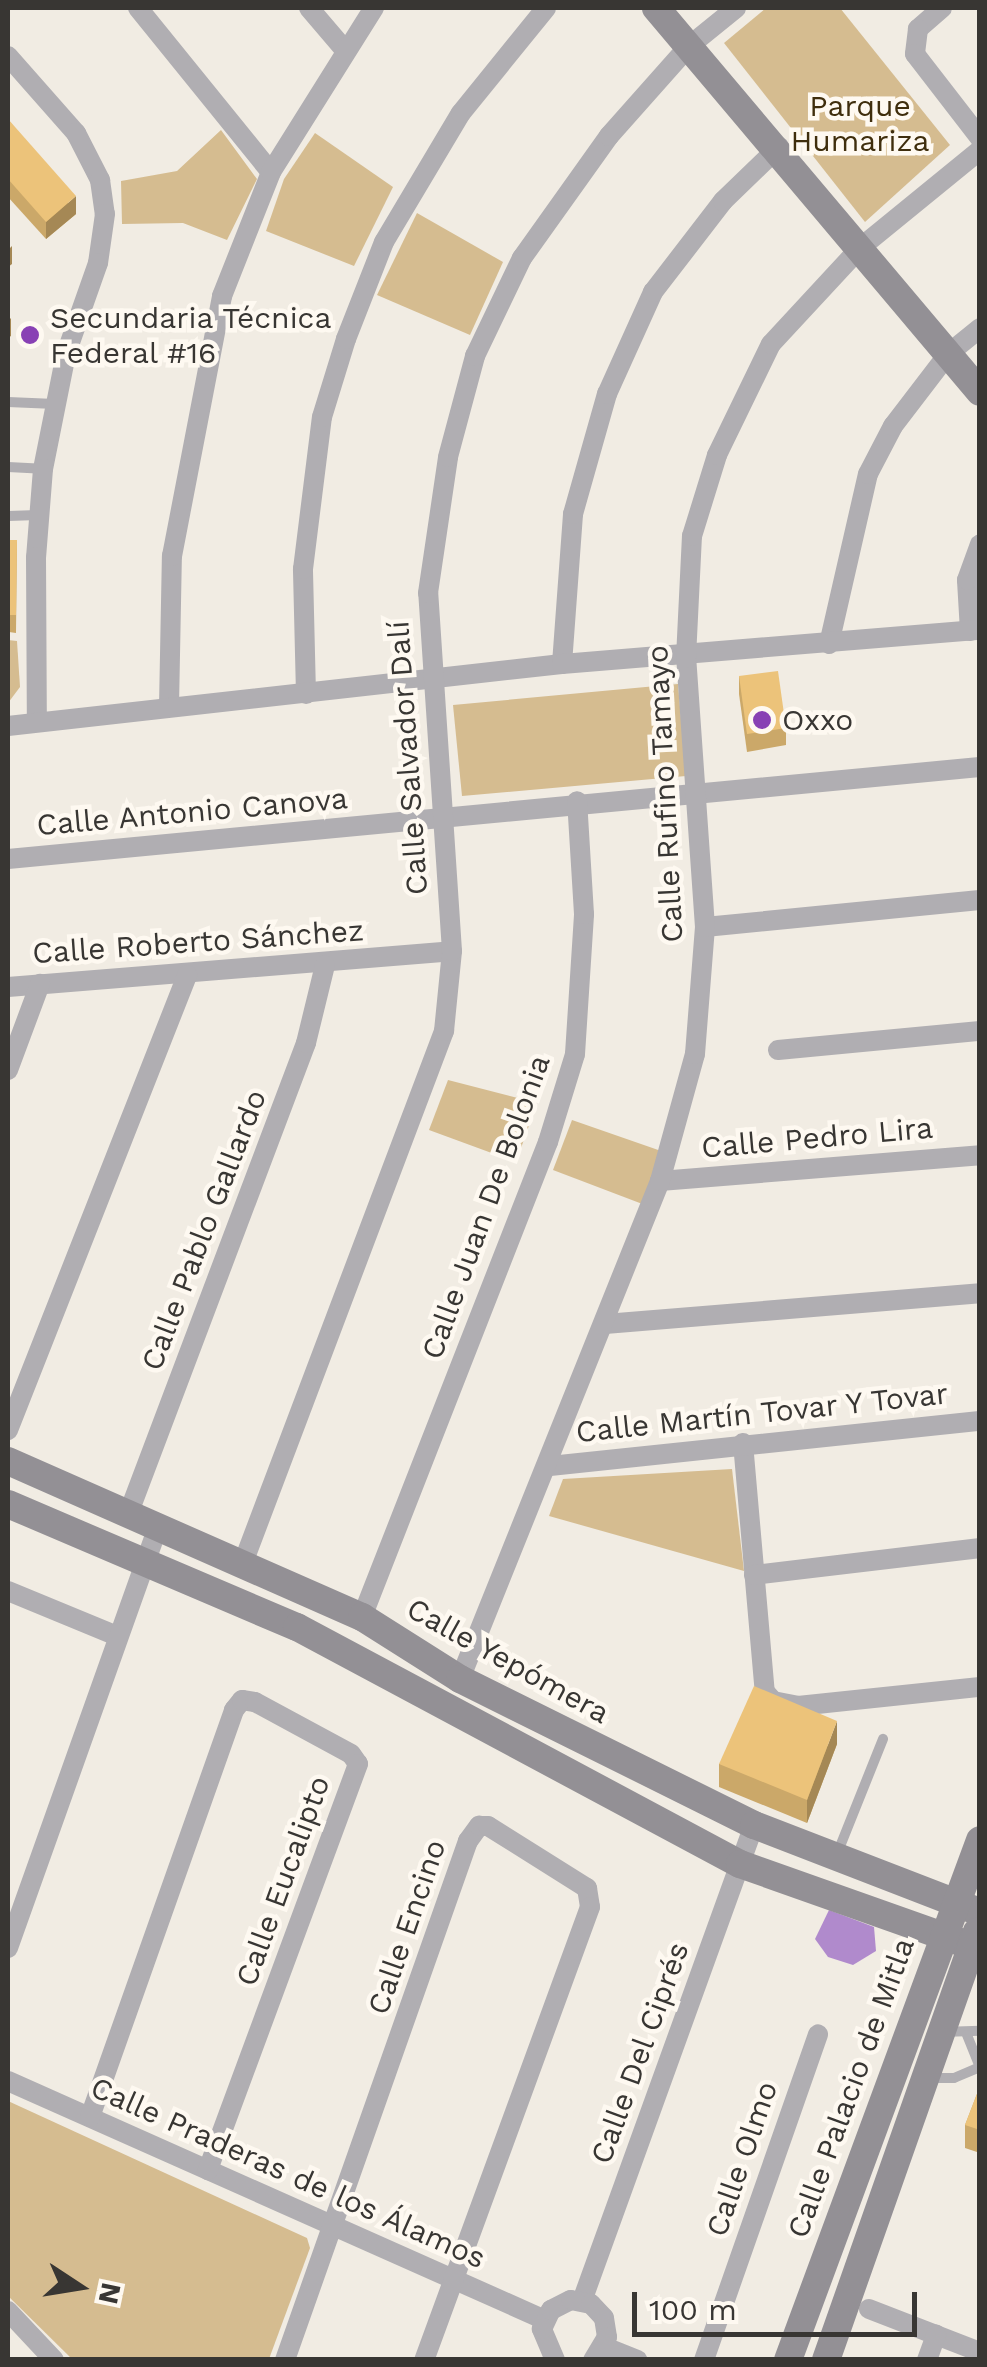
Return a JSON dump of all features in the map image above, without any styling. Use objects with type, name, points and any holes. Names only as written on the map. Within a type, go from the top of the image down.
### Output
[{"type":"main road","points":[[656,8],[779,147],[980,392]]},
{"type":"main road","name":"Calle Yepómera","points":[[8,1461],[362,1616],[460,1679],[754,1825],[968,1908]]},
{"type":"main road","points":[[8,1504],[297,1627],[740,1864],[942,1933],[977,1940],[963,2033],[925,2078],[826,2360]]},
{"type":"main road","name":"Calle Palacio de Mitla","points":[[788,2360],[942,1933],[968,1908],[980,1840]]},
{"type":"street","points":[[138,8],[271,172]]},
{"type":"street","points":[[309,8],[343,48]]},
{"type":"street","points":[[169,707],[172,556],[195,413],[222,296],[271,172],[343,48],[374,8]]},
{"type":"street","points":[[306,694],[303,569],[322,417],[346,339],[384,242],[460,113],[546,8]]},
{"type":"street","name":"Calle Salvador Dalí","points":[[243,1563],[427,1090],[444,1030],[452,951],[430,682],[428,593],[448,457],[475,356],[522,258],[609,136],[688,47],[736,8]]},
{"type":"street","points":[[942,8],[918,29],[914,54],[980,138]]},
{"type":"street","points":[[8,56],[76,134],[100,180],[104,214],[98,263],[56,404],[43,469],[37,722]]},
{"type":"street","points":[[562,664],[572,514],[607,394],[653,292],[724,201],[779,147]]},
{"type":"street","name":"Calle Rufino Tamayo","points":[[460,1679],[550,1466],[660,1181],[695,1054],[705,927],[686,658],[692,536],[737,406],[771,344],[860,248],[980,150]]},
{"type":"street","points":[[829,644],[868,474],[892,426],[948,354],[980,328]]},
{"type":"street","points":[[8,726],[430,682],[562,664],[686,658],[975,630],[967,580],[980,544]]},
{"type":"street","name":"Calle Antonio Canova","points":[[8,859],[441,821],[577,801],[698,794],[980,767]]},
{"type":"street","name":"Calle Juan De Bolonia","points":[[362,1616],[548,1142],[574,1054],[584,914],[577,801]]},
{"type":"street","points":[[705,927],[980,900]]},
{"type":"street","name":"Calle Roberto Sánchez","points":[[8,987],[325,965],[452,951]]},
{"type":"street","name":"Calle Pablo Gallardo","points":[[129,1512],[306,1042],[325,965]]},
{"type":"street","points":[[8,1430],[187,975]]},
{"type":"street","points":[[8,1070],[40,984]]},
{"type":"street","points":[[778,1050],[980,1031]]},
{"type":"street","name":"Calle Pedro Lira","points":[[660,1181],[980,1155]]},
{"type":"street","points":[[605,1324],[980,1293]]},
{"type":"street","name":"Calle Martín Tovar Y Tovar","points":[[550,1466],[980,1421]]},
{"type":"street","points":[[743,1443],[765,1692],[773,1701],[798,1706],[980,1687]]},
{"type":"street","points":[[8,1948],[116,1636],[159,1525]]},
{"type":"street","points":[[754,1575],[980,1548]]},
{"type":"street","points":[[8,1592],[116,1636]]},
{"type":"street","name":"Calle Eucalipto","points":[[90,2118],[234,1710],[242,1700],[255,1702],[351,1754],[358,1764],[208,2170]]},
{"type":"street","name":"Calle Del Ciprés","points":[[582,2301],[754,1825]]},
{"type":"street","name":"Calle Encino","points":[[285,2360],[468,1842],[479,1826],[498,1828],[587,1888],[590,1907],[424,2360]]},
{"type":"street","name":"Calle Olmo","points":[[704,2360],[818,2034]]},
{"type":"street","name":"Calle Praderas de los Álamos","points":[[8,2081],[545,2320]]},
{"type":"street","points":[[555,2360],[542,2338],[545,2320],[560,2304],[582,2301],[604,2318],[599,2353],[636,2360]]},
{"type":"street","points":[[869,2309],[980,2352]]},
{"type":"street","points":[[8,2311],[54,2360]]},
{"type":"street","points":[[927,2360],[936,2335]]},
{"type":"lane","points":[[8,402],[56,404]]},
{"type":"lane","points":[[8,467],[43,469]]},
{"type":"lane","points":[[8,516],[39,515]]},
{"type":"lane","points":[[836,1855],[883,1739]]},
{"type":"lane","points":[[925,2078],[954,2078],[979,2067],[963,2033]]},
{"type":"green space","name":"Parque Humariza","points":[[766,8],[840,8],[950,145],[865,222],[724,43]]},
{"type":"green space","points":[[221,130],[257,179],[227,240],[183,223],[122,224],[121,181],[177,171]]},
{"type":"green space","points":[[315,133],[393,187],[354,266],[266,231],[284,179]]},
{"type":"green space","points":[[417,213],[503,262],[470,335],[377,295]]},
{"type":"green space","points":[[8,640],[17,641],[20,687],[8,703]]},
{"type":"green space","points":[[678,684],[686,776],[462,796],[453,705]]},
{"type":"green space","points":[[448,1080],[537,1103],[516,1162],[429,1130]]},
{"type":"green space","points":[[572,1120],[664,1152],[645,1205],[553,1170]]},
{"type":"green space","points":[[732,1469],[744,1571],[549,1516],[563,1479]]},
{"type":"green space","points":[[8,2101],[307,2238],[310,2248],[269,2359],[72,2359],[8,2296]]},
{"type":"shaded area","points":[[829,1910],[874,1927],[876,1951],[853,1965],[828,1957],[815,1939]]},
{"type":"building","points":[[8,119],[76,196],[46,222],[8,179]]},
{"type":"building","points":[[8,540],[17,540],[16,615],[9,615],[9,623],[8,623]]},
{"type":"building","name":"Oxxo","points":[[778,671],[786,728],[747,734],[739,676]]},
{"type":"building","points":[[754,1686],[837,1721],[807,1800],[719,1764]]},
{"type":"building","points":[[980,2086],[980,2130],[965,2125]]},
{"type":"place","name":"Secundaria Técnica Federal #16","points":[[30,335]]},
{"type":"place","name":"Oxxo","points":[[762,720]]}]
